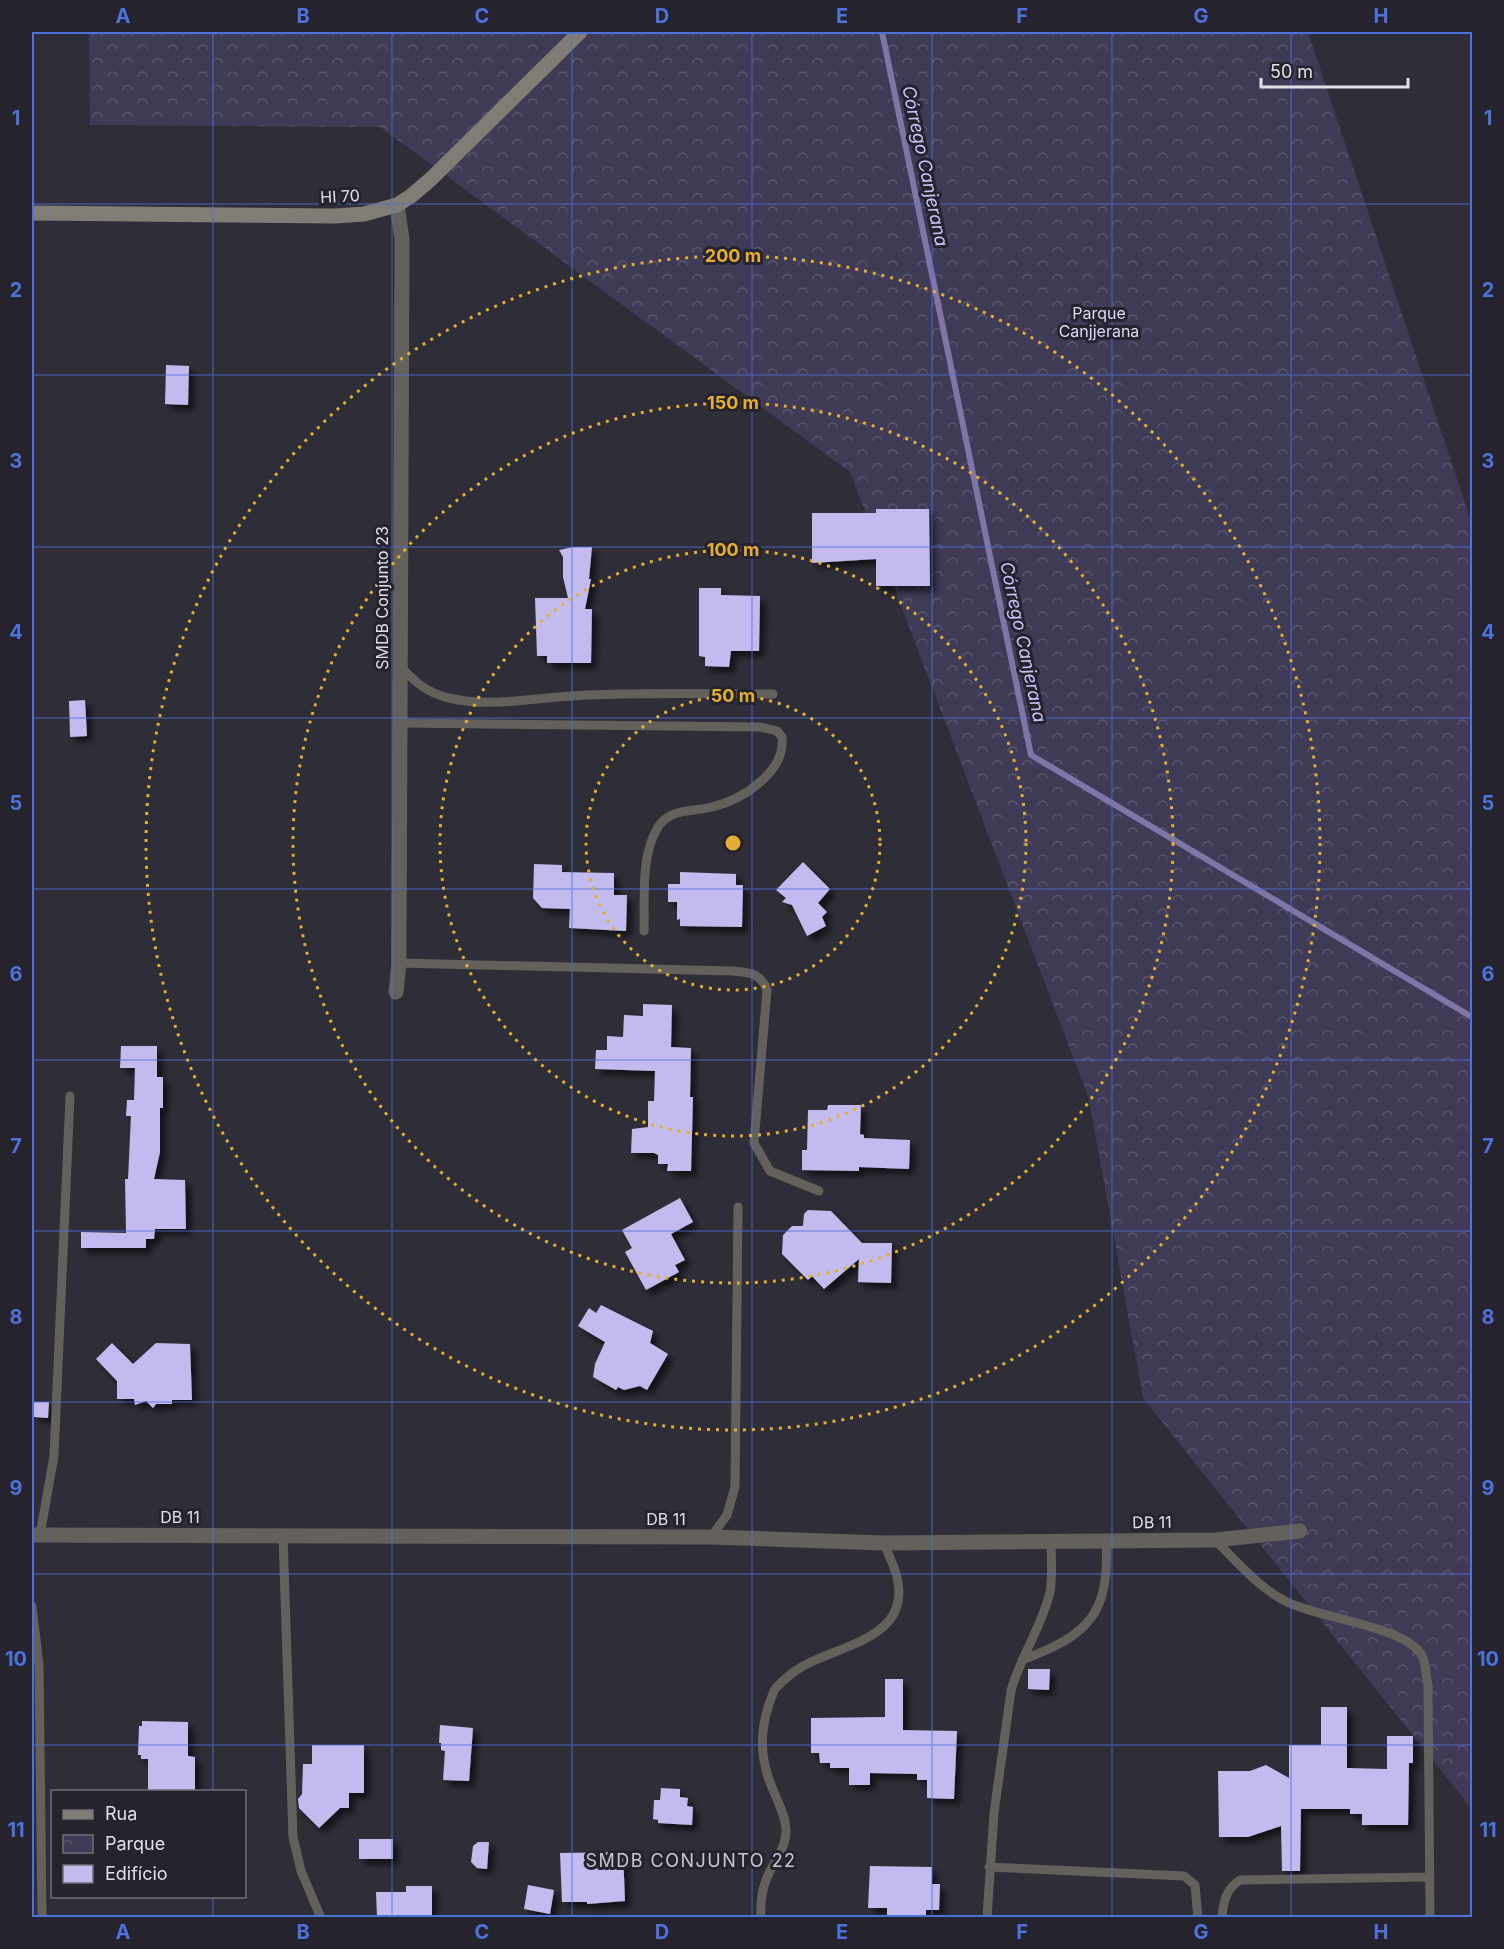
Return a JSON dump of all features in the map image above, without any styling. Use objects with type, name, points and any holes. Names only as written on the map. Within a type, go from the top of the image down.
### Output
[{"type":"street","name":"HI 70","points":[[32,213],[335,216],[364,214],[397,205],[431,179],[580,32]]},
{"type":"street","name":"SMDB Conjunto 23","points":[[396,992],[399,963],[402,239],[397,205]]},
{"type":"street","name":"DB 11","points":[[36,1535],[711,1537],[884,1543],[1215,1540],[1300,1531]]},
{"type":"lane","points":[[400,666],[418,686],[435,694],[470,702],[501,702],[572,696],[773,694]]},
{"type":"lane","points":[[400,723],[761,727],[777,731],[782,737],[781,753],[772,770],[756,785],[738,798],[714,807],[671,813],[658,827],[645,864],[644,931]]},
{"type":"lane","points":[[399,963],[732,971],[756,975],[764,981],[767,990],[754,1143],[770,1171],[819,1191]]},
{"type":"lane","points":[[36,1535],[54,1456],[69,1096]]},
{"type":"lane","points":[[711,1537],[727,1515],[735,1487],[738,1207]]},
{"type":"lane","points":[[283,1536],[293,1837],[301,1871],[321,1917]]},
{"type":"lane","points":[[1215,1540],[1260,1583],[1283,1600],[1309,1612],[1399,1635],[1413,1644],[1423,1657],[1428,1685],[1430,1917]]},
{"type":"lane","points":[[987,1917],[988,1868],[1011,1691],[1050,1591],[1050,1541]]},
{"type":"lane","points":[[1022,1659],[1053,1648],[1075,1636],[1090,1618],[1103,1597],[1108,1575],[1106,1541]]},
{"type":"lane","points":[[761,1917],[761,1898],[768,1875],[785,1844],[786,1829],[761,1750],[762,1720],[776,1688],[800,1666],[853,1646],[875,1634],[888,1622],[897,1603],[897,1578],[884,1543]]},
{"type":"lane","points":[[32,1606],[39,1665],[42,1917]]},
{"type":"lane","points":[[988,1868],[1184,1876],[1195,1885],[1198,1917]]},
{"type":"lane","points":[[1222,1917],[1227,1894],[1232,1885],[1240,1880],[1430,1877]]},
{"type":"green space","name":"Parque Canjjerana","points":[[89,32],[1308,32],[1472,524],[1472,1809],[1143,1398],[1089,1099],[850,472],[380,127],[90,125]]},
{"type":"building","points":[[166,365],[189,366],[188,405],[165,404]]},
{"type":"building","points":[[876,509],[929,509],[930,586],[876,586],[876,559],[812,563],[812,513],[876,513]]},
{"type":"building","points":[[592,547],[589,579],[591,579],[585,609],[592,609],[591,663],[547,663],[547,656],[537,656],[535,598],[568,598],[563,577],[563,557],[559,550]]},
{"type":"building","points":[[699,588],[721,588],[721,595],[760,596],[759,651],[731,651],[729,667],[705,666],[705,657],[699,656]]},
{"type":"building","points":[[85,700],[87,736],[70,737],[69,701]]},
{"type":"building","points":[[803,862],[830,889],[818,903],[827,912],[822,917],[826,926],[807,936],[792,905],[782,902],[786,898],[776,890]]},
{"type":"building","points":[[534,864],[562,865],[562,872],[614,873],[614,895],[627,895],[626,931],[569,928],[570,909],[542,908],[533,898]]},
{"type":"building","points":[[680,872],[736,874],[736,885],[743,885],[742,927],[680,926],[680,919],[677,920],[677,902],[668,902],[668,884],[680,884]]},
{"type":"building","points":[[643,1004],[672,1005],[671,1047],[691,1048],[690,1097],[693,1097],[691,1171],[667,1171],[668,1164],[658,1164],[658,1155],[654,1153],[631,1153],[632,1129],[648,1127],[648,1101],[654,1101],[655,1071],[595,1069],[596,1050],[607,1050],[607,1036],[623,1037],[624,1015],[643,1016]]},
{"type":"building","points":[[121,1046],[157,1046],[157,1077],[163,1077],[163,1108],[160,1108],[160,1152],[154,1179],[185,1180],[186,1229],[155,1229],[154,1239],[146,1239],[146,1248],[81,1248],[81,1232],[126,1233],[125,1179],[128,1179],[131,1116],[126,1116],[127,1100],[134,1100],[135,1068],[120,1068]]},
{"type":"building","points":[[828,1105],[861,1105],[860,1134],[864,1135],[864,1138],[910,1140],[909,1169],[859,1167],[859,1171],[802,1170],[802,1150],[807,1150],[808,1110],[827,1110]]},
{"type":"building","points":[[680,1198],[693,1222],[671,1234],[685,1260],[675,1265],[679,1272],[646,1290],[625,1252],[632,1248],[622,1230]]},
{"type":"building","points":[[808,1210],[831,1211],[862,1243],[892,1243],[891,1283],[858,1282],[859,1259],[824,1289],[812,1276],[808,1280],[782,1254],[783,1235],[792,1226],[803,1226],[804,1214]]},
{"type":"building","points":[[601,1305],[653,1331],[650,1343],[668,1354],[647,1390],[640,1386],[624,1390],[618,1387],[616,1390],[593,1377],[595,1364],[605,1342],[578,1326],[589,1308],[596,1313]]},
{"type":"building","points":[[112,1343],[133,1364],[156,1343],[190,1344],[192,1400],[172,1400],[172,1404],[156,1404],[153,1408],[146,1401],[135,1405],[134,1399],[117,1399],[117,1381],[96,1359]]},
{"type":"building","points":[[34,1402],[49,1402],[48,1418],[34,1417]]},
{"type":"building","points":[[1028,1669],[1050,1669],[1049,1690],[1028,1689]]},
{"type":"building","points":[[885,1679],[903,1679],[903,1730],[957,1731],[954,1799],[927,1798],[927,1780],[917,1780],[917,1774],[870,1773],[870,1785],[849,1785],[849,1768],[830,1768],[830,1763],[820,1763],[819,1753],[811,1753],[811,1718],[885,1717]]},
{"type":"building","points":[[1321,1707],[1347,1707],[1347,1768],[1387,1769],[1387,1736],[1413,1736],[1413,1763],[1409,1763],[1408,1825],[1362,1825],[1362,1814],[1350,1814],[1350,1809],[1301,1809],[1300,1871],[1282,1871],[1281,1826],[1248,1837],[1219,1837],[1218,1771],[1250,1771],[1266,1765],[1289,1778],[1289,1745],[1321,1745]]},
{"type":"building","points":[[142,1721],[188,1722],[188,1756],[195,1757],[195,1790],[148,1790],[148,1759],[141,1759],[141,1755],[138,1755],[139,1726],[142,1726]]},
{"type":"building","points":[[440,1725],[473,1728],[469,1781],[443,1780],[445,1751],[441,1750],[441,1743],[439,1743]]},
{"type":"building","points":[[312,1745],[364,1745],[364,1793],[349,1793],[349,1808],[340,1808],[319,1828],[299,1808],[298,1799],[302,1794],[303,1764],[312,1764]]},
{"type":"building","points":[[661,1788],[680,1789],[680,1797],[688,1798],[687,1806],[693,1807],[692,1825],[658,1823],[658,1820],[653,1819],[654,1800],[660,1800]]},
{"type":"building","points":[[359,1839],[393,1839],[393,1859],[359,1859]]},
{"type":"building","points":[[478,1842],[489,1842],[487,1869],[477,1868],[471,1862],[473,1846]]},
{"type":"building","points":[[623,1852],[625,1901],[587,1904],[587,1902],[562,1902],[560,1853]]},
{"type":"building","points":[[870,1866],[932,1867],[932,1884],[940,1884],[939,1910],[926,1910],[926,1917],[887,1917],[887,1908],[868,1908]]},
{"type":"building","points":[[528,1885],[554,1890],[550,1914],[524,1909]]},
{"type":"building","points":[[406,1886],[432,1886],[432,1917],[377,1917],[376,1892],[406,1892]]},
{"type":"waterway","name":"Córrego Canjerana","points":[[882,32],[1031,755],[1472,1017]]},
{"type":"district","name":"SMDB CONJUNTO 22","points":[[691,1861]]}]
